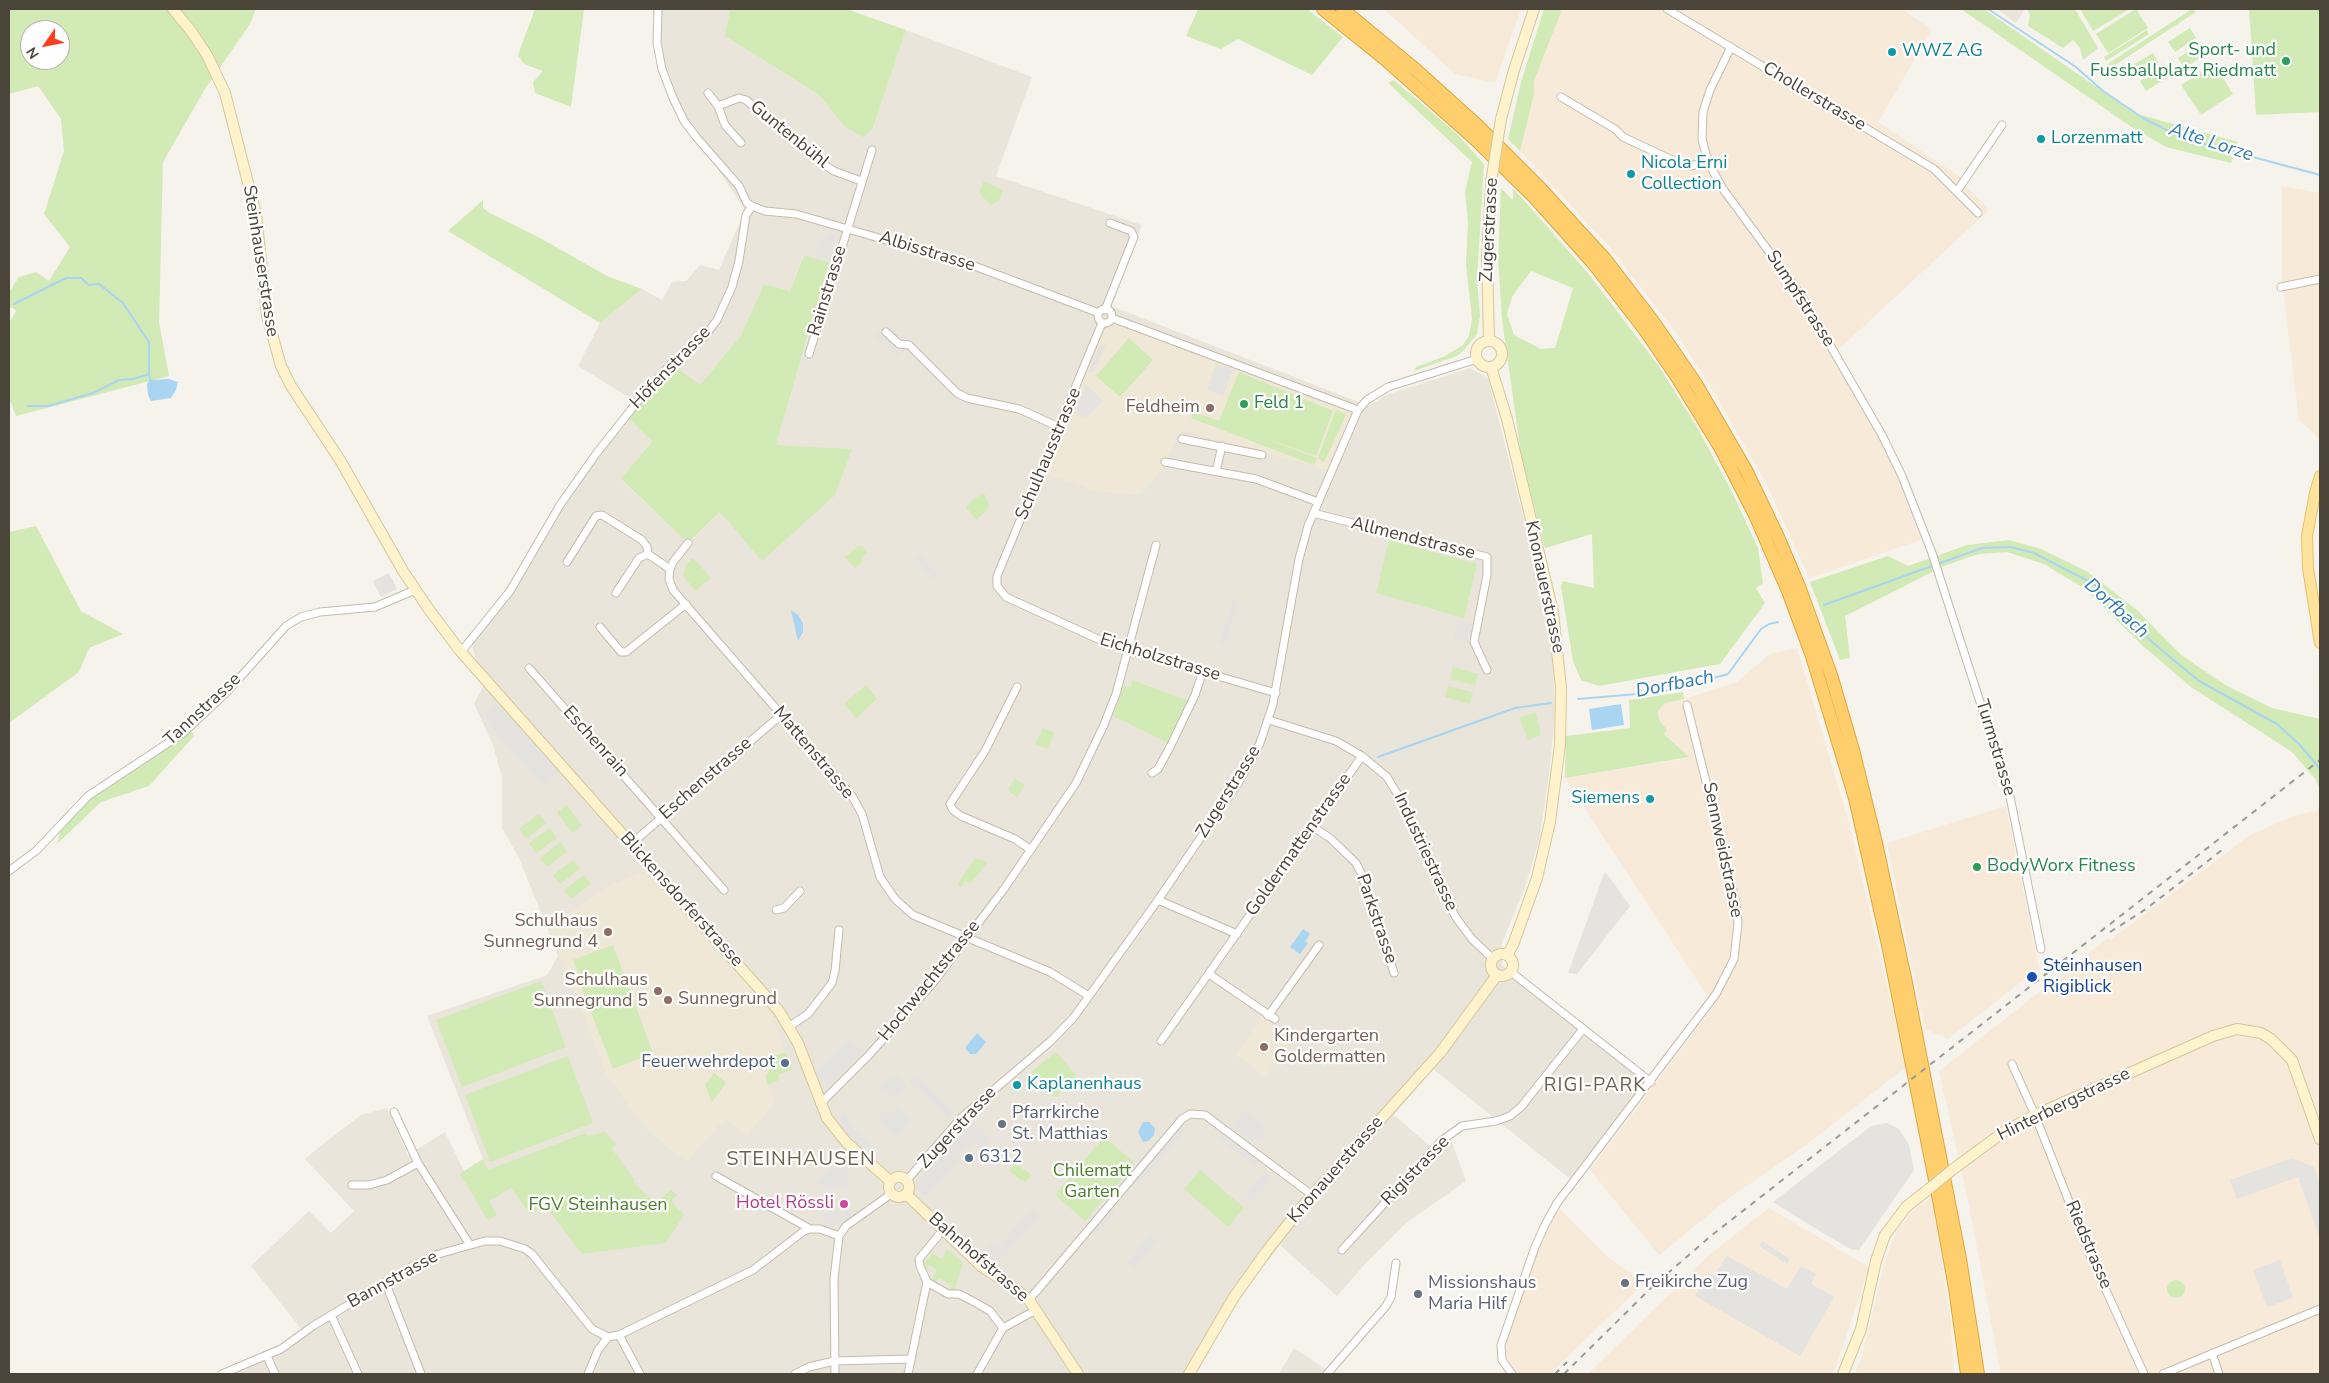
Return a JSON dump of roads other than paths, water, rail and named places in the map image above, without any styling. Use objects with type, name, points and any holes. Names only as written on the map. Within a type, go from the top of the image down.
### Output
[{"type":"highway","points":[[1323,9],[1386,60],[1476,140],[1528,191],[1593,263],[1645,330],[1681,382],[1720,447],[1755,514],[1788,591],[1812,656],[1855,798],[1902,1014],[1949,1255],[1967,1374]]},
{"type":"highway","points":[[1342,9],[1416,70],[1492,140],[1568,217],[1609,264],[1652,320],[1696,384],[1742,462],[1778,537],[1800,589],[1831,675],[1855,758],[1876,843],[1902,964],[1958,1249],[1978,1374]]},
{"type":"highway","points":[[1962,1374],[1963,1343]]},
{"type":"main road","points":[[2320,476],[2307,536],[2308,568],[2320,643]]},
{"type":"street","name":"Steinhauserstrasse","points":[[173,9],[188,26],[207,55],[224,93],[256,214],[267,316],[281,366],[291,386],[340,460],[378,530],[415,590],[446,632]]},
{"type":"street","points":[[658,9],[658,43],[662,69],[673,98],[684,121],[696,138],[739,186],[747,203],[752,206]]},
{"type":"street","name":"Zugerstrasse","points":[[1488,341],[1487,259],[1491,183],[1501,118],[1534,9]]},
{"type":"street","name":"Chollerstrasse","points":[[1667,9],[1934,169],[1978,213]]},
{"type":"street","name":"Sumpfstrasse","points":[[1731,48],[1710,90],[1703,112],[1702,138],[1708,162],[1723,189],[1800,295],[1835,352],[1892,455],[1932,553]]},
{"type":"street","name":"Guntenbühl","points":[[708,93],[718,106],[725,125],[741,143]]},
{"type":"street","points":[[1561,97],[1615,129],[1623,136],[1683,165],[1690,166],[1708,162]]},
{"type":"street","name":"Guntenbühl","points":[[718,106],[740,98],[746,100],[834,172],[861,181]]},
{"type":"street","points":[[1957,191],[2002,125]]},
{"type":"street","name":"Rainstrasse","points":[[809,354],[846,228],[872,150]]},
{"type":"street","name":"Albisstrasse","points":[[752,206],[764,211],[796,214],[969,264],[1102,312],[1111,313],[1112,318],[1358,410]]},
{"type":"street","name":"Höfenstrasse","points":[[462,652],[510,591],[564,499],[596,454],[637,402],[686,350],[705,336],[717,320],[732,287],[739,261],[746,215],[752,206]]},
{"type":"street","points":[[1110,223],[1131,231],[1134,237],[1099,319],[1102,323],[1108,322],[1112,318]]},
{"type":"street","points":[[2282,287],[2320,280]]},
{"type":"street","name":"Schulhausstrasse","points":[[997,586],[997,576],[1102,323]]},
{"type":"street","points":[[886,332],[899,344],[910,345],[958,393],[967,398],[1018,409],[1059,427]]},
{"type":"street","points":[[1488,341],[1496,344],[1501,351],[1498,363],[1491,367],[1483,365],[1477,359],[1478,347],[1488,341]]},
{"type":"street","name":"Zugerstrasse","points":[[907,1180],[961,1118],[1052,1040],[1074,1017],[1158,900],[1240,780],[1260,743],[1269,720],[1276,694],[1299,559],[1313,513],[1358,410],[1367,400],[1388,387],[1477,359]]},
{"type":"street","name":"Knonauerstrasse","points":[[1491,367],[1508,419],[1553,612],[1561,688],[1560,745],[1550,822],[1537,878],[1513,945],[1507,955]]},
{"type":"street","points":[[1182,439],[1262,455]]},
{"type":"street","points":[[1216,471],[1222,446]]},
{"type":"street","points":[[1165,462],[1265,481],[1318,502]]},
{"type":"street","name":"Allmendstrasse","points":[[1313,513],[1487,557],[1487,575],[1474,642],[1487,670]]},
{"type":"street","points":[[566,562],[596,516],[602,516],[642,540],[647,547],[648,554],[670,569],[673,562],[688,544]]},
{"type":"street","name":"Hochwachtstrasse","points":[[820,1104],[905,1016],[1031,850],[1076,783],[1116,694],[1156,546]]},
{"type":"street","name":"Turmstrasse","points":[[1932,553],[2008,792],[2041,949]]},
{"type":"street","points":[[616,593],[639,558],[648,554]]},
{"type":"street","name":"Mattenstrasse","points":[[670,569],[669,579],[673,590],[852,796],[862,814],[880,877],[894,900],[913,915],[1050,972],[1089,996]]},
{"type":"street","name":"Eichholzstrasse","points":[[997,586],[1006,597],[1110,645],[1276,694]]},
{"type":"street","name":"Tannstrasse","points":[[9,872],[37,850],[88,796],[110,780],[164,747],[188,729],[227,692],[286,626],[301,617],[320,612],[375,607],[415,590]]},
{"type":"street","points":[[600,627],[621,652],[626,652],[686,604]]},
{"type":"street","name":"Blickensdorferstrasse","points":[[446,632],[779,1011],[790,1026],[798,1043],[827,1118],[846,1142],[890,1181]]},
{"type":"street","name":"Eschenrain","points":[[529,668],[662,817],[724,890]]},
{"type":"street","points":[[1152,773],[1158,769],[1171,745],[1195,695],[1203,671]]},
{"type":"street","points":[[1017,687],[985,751],[950,804],[953,810],[961,816],[1015,839],[1031,850]]},
{"type":"street","name":"Sennweidstrasse","points":[[1512,1374],[1502,1360],[1501,1345],[1535,1247],[1545,1225],[1558,1203],[1720,988],[1734,959],[1738,940],[1736,903],[1687,705]]},
{"type":"street","name":"Eschenstrasse","points":[[632,844],[781,715]]},
{"type":"street","name":"Industriestrasse","points":[[1269,720],[1336,741],[1362,756],[1383,772],[1397,790],[1413,821],[1446,900],[1472,939],[1492,958]]},
{"type":"street","name":"Goldermattenstrasse","points":[[1161,1041],[1362,756]]},
{"type":"street","name":"Parkstrasse","points":[[1313,827],[1330,838],[1356,863],[1394,973]]},
{"type":"street","points":[[776,910],[784,908],[800,891]]},
{"type":"street","name":"Goldermattenstrasse","points":[[1158,900],[1237,934]]},
{"type":"street","points":[[790,1026],[808,1014],[832,983],[839,930]]},
{"type":"street","points":[[1209,974],[1271,1018],[1319,946]]},
{"type":"street","points":[[1498,954],[1507,955],[1513,961],[1511,972],[1505,976],[1497,975],[1491,968],[1492,958],[1498,954]]},
{"type":"street","points":[[1511,972],[1651,1082]]},
{"type":"street","name":"Knonauerstrasse","points":[[1189,1374],[1234,1298],[1272,1245],[1312,1195],[1440,1053],[1497,975]]},
{"type":"street","name":"Rigistrasse","points":[[1342,1250],[1441,1140],[1462,1126],[1496,1121],[1510,1116],[1521,1107],[1582,1029]]},
{"type":"street","name":"Hinterbergstrasse","points":[[1843,1374],[1861,1329],[1876,1261],[1885,1235],[1906,1207],[1952,1170],[2005,1131],[2036,1115],[2213,1036],[2237,1029],[2260,1033],[2272,1039],[2292,1060],[2320,1139]]},
{"type":"street","name":"Riedstrasse","points":[[2012,1064],[2036,1115],[2090,1255],[2144,1374]]},
{"type":"street","points":[[394,1112],[418,1163],[470,1245]]},
{"type":"street","points":[[1029,1300],[1182,1119],[1190,1114],[1205,1114],[1312,1195]]},
{"type":"street","points":[[352,1185],[369,1186],[387,1180],[418,1163]]},
{"type":"street","points":[[716,1176],[810,1229],[839,1236]]},
{"type":"street","points":[[900,1176],[907,1180],[909,1188],[906,1194],[900,1197],[892,1194],[889,1189],[890,1181],[900,1176]]},
{"type":"street","points":[[835,1374],[834,1279],[839,1236],[846,1226],[892,1194]]},
{"type":"street","name":"Bahnhofstrasse","points":[[906,1194],[982,1266],[1029,1300],[1073,1372]]},
{"type":"street","points":[[588,1374],[598,1350],[608,1337],[619,1335],[753,1270],[804,1231],[810,1229]]},
{"type":"street","points":[[908,1374],[926,1282],[920,1266],[920,1258],[943,1230]]},
{"type":"street","name":"Bannstrasse","points":[[222,1374],[281,1349],[331,1315],[386,1284],[411,1267],[435,1255],[485,1241],[500,1241],[525,1249],[543,1266],[592,1329],[608,1337]]},
{"type":"street","points":[[1327,1374],[1386,1306],[1391,1297],[1396,1262]]},
{"type":"street","points":[[926,1282],[948,1294],[959,1294],[990,1311],[1003,1328]]},
{"type":"street","points":[[386,1284],[421,1374]]},
{"type":"street","points":[[2163,1374],[2320,1309]]},
{"type":"street","points":[[977,1374],[1003,1328],[1036,1310]]},
{"type":"street","points":[[331,1315],[358,1374]]},
{"type":"street","points":[[619,1335],[640,1374]]},
{"type":"street","points":[[2212,1354],[2220,1374]]},
{"type":"street","points":[[267,1356],[275,1374]]},
{"type":"street","points":[[795,1374],[809,1371],[834,1360],[910,1359]]},
{"type":"water","points":[[169,379],[178,382],[171,398],[151,401],[148,395],[147,384],[150,380]]},
{"type":"water","points":[[791,610],[798,615],[803,623],[803,632],[798,641]]},
{"type":"water","points":[[1621,704],[1624,725],[1592,730],[1589,709]]},
{"type":"water","points":[[1303,929],[1310,934],[1305,941],[1308,943],[1300,954],[1290,947]]},
{"type":"water","points":[[977,1033],[986,1042],[976,1054],[970,1054],[965,1048]]},
{"type":"water","points":[[1143,1122],[1149,1122],[1155,1128],[1154,1135],[1148,1141],[1143,1142],[1138,1132]]},
{"type":"waterway","name":"Alte Lorze","points":[[1988,9],[2076,67],[2103,91],[2143,118],[2182,138],[2320,175]]},
{"type":"waterway","points":[[14,304],[66,278],[81,278],[89,285],[99,284],[123,303],[149,342],[149,374]]},
{"type":"waterway","points":[[28,406],[48,406],[93,393],[119,380],[133,379],[149,374],[150,380]]},
{"type":"waterway","name":"Dorfbach","points":[[1824,605],[1982,548],[2010,547],[2034,553],[2094,584],[2152,642],[2199,681],[2277,724],[2300,745],[2320,769]]},
{"type":"waterway","name":"Dorfbach","points":[[1578,699],[1661,692],[1728,674],[1761,629],[1769,624],[1778,622]]},
{"type":"waterway","name":"Dorfbach","points":[[1378,757],[1515,708],[1551,703]]},
{"type":"railway","points":[[1564,1374],[1653,1286],[1712,1235],[2320,760]]},
{"type":"railway","points":[[2110,932],[2146,909],[2222,850]]},
{"type":"railway","points":[[1555,1374],[1567,1362]]},
{"type":"place","name":"WWZ AG","points":[[1892,52]]},
{"type":"place","name":"Sport- und Fussballplatz Riedmatt","points":[[2286,61]]},
{"type":"place","name":"Lorzenmatt","points":[[2041,139]]},
{"type":"place","name":"Nicola Erni Collection","points":[[1631,174]]},
{"type":"place","name":"Feld 1","points":[[1244,404]]},
{"type":"place","name":"Feldheim","points":[[1210,408]]},
{"type":"place","name":"Siemens","points":[[1650,799]]},
{"type":"place","name":"BodyWorx Fitness","points":[[1977,867]]},
{"type":"place","name":"Schulhaus Sunnegrund 4","points":[[608,932]]},
{"type":"place","name":"Steinhausen Rigiblick","points":[[2032,977]]},
{"type":"place","name":"Schulhaus Sunnegrund 5","points":[[658,991]]},
{"type":"place","name":"Sunnegrund","points":[[668,1000]]},
{"type":"place","name":"Kindergarten Goldermatten","points":[[1264,1047]]},
{"type":"place","name":"Feuerwehrdepot","points":[[785,1063]]},
{"type":"place","name":"Kaplanenhaus","points":[[1017,1085]]},
{"type":"place","name":"Pfarrkirche St. Matthias","points":[[1002,1124]]},
{"type":"place","name":"6312","points":[[969,1158]]},
{"type":"place","name":"Hotel Rössli","points":[[844,1204]]},
{"type":"place","name":"Freikirche Zug","points":[[1625,1283]]},
{"type":"place","name":"Missionshaus Maria Hilf","points":[[1418,1294]]},
{"type":"district","name":"RIGI-PARK","points":[[1595,1086]]},
{"type":"district","name":"STEINHAUSEN","points":[[801,1160]]},
{"type":"park label","name":"Chilematt Garten","points":[[1092,1182]]},
{"type":"park label","name":"FGV Steinhausen","points":[[598,1206]]}]
